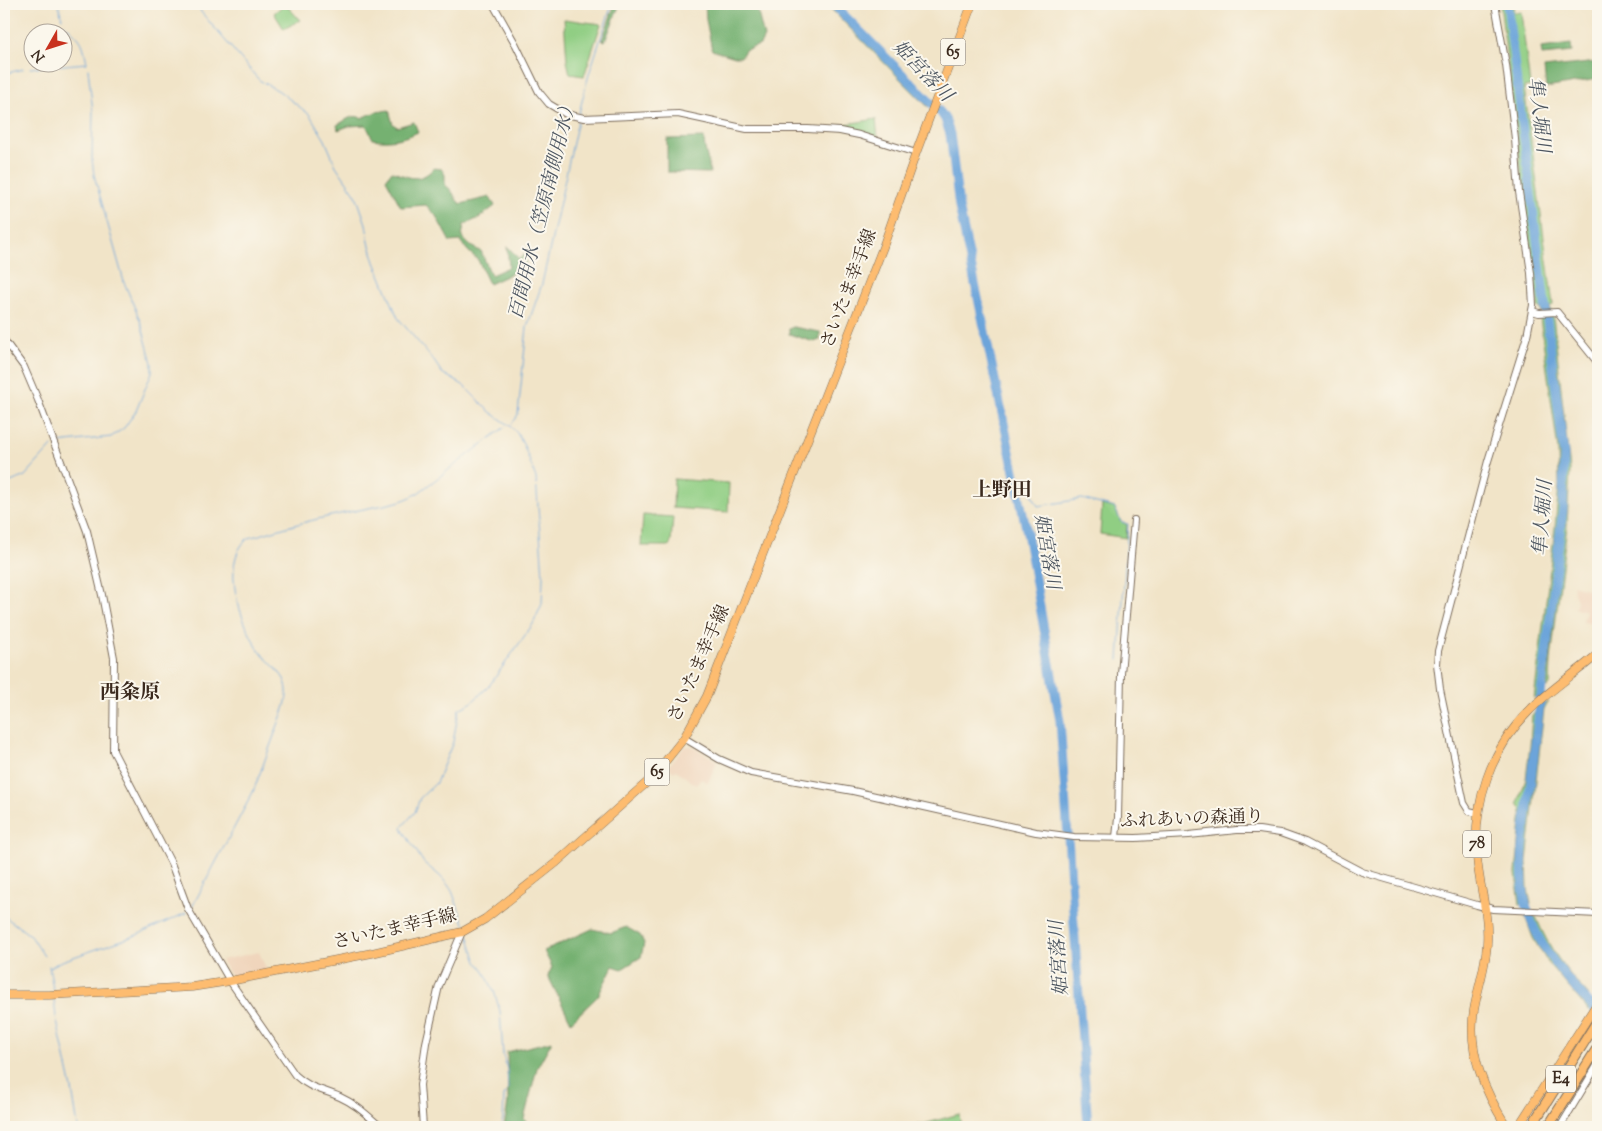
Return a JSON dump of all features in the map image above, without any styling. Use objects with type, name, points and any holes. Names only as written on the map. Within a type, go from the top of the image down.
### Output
[{"type":"highway","name":"E4","points":[[1532,1127],[1598,1020]]},
{"type":"highway","name":"E4","points":[[1548,1127],[1598,1046]]},
{"type":"main road","name":"さいたま幸手線","points":[[4,994],[50,994],[166,988],[230,981],[372,953],[462,932],[485,919],[557,862],[652,778],[684,738],[707,696],[880,256],[916,153],[972,4]]},
{"type":"main road","name":"78","points":[[1507,1127],[1488,1096],[1478,1065],[1473,1040],[1473,1021],[1488,928],[1477,858],[1477,814],[1482,793],[1495,758],[1514,728],[1534,706],[1598,654]]},
{"type":"main road","points":[[1518,1127],[1598,1002]]},
{"type":"street","points":[[493,4],[539,92],[549,104],[566,114],[584,118],[678,114],[747,128],[840,131],[916,153]]},
{"type":"street","points":[[1477,814],[1469,811],[1464,803],[1440,689],[1437,664],[1438,650],[1488,461],[1536,312],[1519,192],[1506,65],[1496,4]]},
{"type":"street","points":[[1536,312],[1557,312],[1598,363]]},
{"type":"street","points":[[4,340],[24,367],[87,531],[114,658],[114,751],[171,863],[188,909],[230,981],[295,1075],[307,1085],[342,1098],[359,1108],[381,1127]]},
{"type":"street","points":[[1116,837],[1121,674],[1134,520]]},
{"type":"street","name":"ふれあいの森通り","points":[[684,738],[719,759],[751,773],[853,791],[1036,832],[1072,837],[1136,838],[1189,836],[1237,830],[1259,830],[1280,833],[1305,842],[1370,875],[1485,907],[1493,909],[1598,914]]},
{"type":"street","points":[[423,1127],[420,1085],[426,1043],[439,986],[462,932]]},
{"type":"street","points":[[1560,1127],[1598,1064]]},
{"type":"shaded area","points":[[1572,585],[1598,592],[1598,625],[1583,622],[1586,611],[1575,608],[1577,601]]},
{"type":"shaded area","points":[[691,746],[717,761],[708,783],[701,779],[696,785],[676,770],[674,772],[668,767],[684,747]]},
{"type":"shaded area","points":[[259,952],[267,971],[235,977],[230,975],[221,960]]},
{"type":"green space","points":[[285,4],[300,20],[284,29],[274,13]]},
{"type":"green space","points":[[615,4],[620,4],[605,41],[602,40]]},
{"type":"green space","points":[[705,4],[753,4],[757,9],[764,37],[760,45],[745,50],[741,57],[712,50]]},
{"type":"green space","points":[[826,4],[830,4],[929,104],[928,107]]},
{"type":"green space","points":[[1500,4],[1504,4],[1520,124],[1558,425],[1561,470],[1559,524],[1537,696],[1534,699],[1555,528],[1559,485],[1558,450]]},
{"type":"green space","points":[[1510,4],[1513,4],[1514,13],[1521,12],[1530,86],[1524,87],[1553,305],[1550,307],[1553,316],[1570,470],[1567,525],[1551,660],[1550,685],[1547,688],[1566,508],[1567,466]]},
{"type":"green space","points":[[564,19],[601,24],[584,76],[570,74],[567,61]]},
{"type":"green space","points":[[1571,44],[1572,52],[1542,55],[1541,48]]},
{"type":"green space","points":[[1597,62],[1597,79],[1546,88],[1544,68]]},
{"type":"green space","points":[[389,110],[393,124],[397,127],[414,122],[418,132],[401,138],[384,140],[373,139],[366,125],[349,126],[338,130],[337,125],[349,118],[355,116],[361,118],[376,112]]},
{"type":"green space","points":[[876,119],[878,138],[859,131],[841,128],[840,125]]},
{"type":"green space","points":[[704,138],[710,173],[667,172],[667,139]]},
{"type":"green space","points":[[434,168],[442,169],[445,175],[445,185],[461,204],[490,197],[495,206],[479,218],[464,225],[462,237],[470,246],[481,251],[491,275],[509,267],[507,246],[519,259],[527,253],[525,267],[489,284],[478,260],[460,241],[450,242],[436,216],[426,205],[401,207],[386,179],[392,171],[414,178],[424,176]]},
{"type":"green space","points":[[793,327],[820,332],[820,340],[814,342],[789,334],[789,329]]},
{"type":"green space","points":[[674,479],[729,483],[728,512],[673,508]]},
{"type":"green space","points":[[1102,505],[1115,508],[1121,522],[1127,524],[1126,538],[1100,534]]},
{"type":"green space","points":[[643,515],[673,517],[669,546],[641,546]]},
{"type":"green space","points":[[1548,701],[1544,709],[1527,861],[1528,889],[1531,904],[1525,887],[1524,864],[1544,705]]},
{"type":"green space","points":[[1537,711],[1521,835],[1519,871],[1523,904],[1520,904],[1516,873],[1522,810],[1518,803],[1526,779],[1532,715]]},
{"type":"green space","points":[[1525,916],[1528,916],[1539,942],[1554,966],[1590,1009],[1589,1011],[1548,963],[1533,938]]},
{"type":"green space","points":[[1533,916],[1536,917],[1558,959],[1589,996],[1583,993],[1547,947]]},
{"type":"green space","points":[[626,927],[640,935],[644,943],[641,957],[622,969],[613,966],[598,996],[571,1022],[548,976],[552,967],[544,951],[592,929],[611,933]]},
{"type":"green space","points":[[552,1041],[537,1068],[524,1119],[531,1127],[504,1127],[508,1102],[507,1052]]},
{"type":"green space","points":[[959,1114],[961,1127],[918,1127],[917,1124],[924,1124]]},
{"type":"waterway","points":[[58,4],[62,18]]},
{"type":"waterway","points":[[197,4],[201,12],[259,80],[279,91],[310,115],[325,140],[336,166],[356,195],[366,224],[375,262],[398,318],[442,373],[463,385],[489,411],[517,433],[536,478],[543,576],[542,604],[533,624],[489,686],[471,703],[459,709],[453,742],[436,783],[420,798],[415,812],[402,827],[424,863],[440,876],[452,891],[465,926]]},
{"type":"waterway","name":"百間用水（笠原南側用水）","points":[[579,113],[589,74],[612,4]]},
{"type":"waterway","name":"姫宮落川","points":[[833,4],[941,113],[950,134],[959,207],[1028,538],[1060,721],[1088,1127]]},
{"type":"waterway","name":"隼人堀川","points":[[1507,4],[1564,454],[1563,508],[1523,847],[1523,886],[1526,905],[1540,940],[1561,971],[1598,1013]]},
{"type":"waterway","points":[[72,32],[80,40],[87,63],[72,64]]},
{"type":"waterway","points":[[4,74],[22,69]]},
{"type":"waterway","points":[[58,443],[111,437],[124,428],[136,411],[152,372],[152,363],[141,323],[124,282],[94,175],[92,159],[93,112],[88,69]]},
{"type":"waterway","name":"百間用水（笠原南側用水）","points":[[512,423],[518,414],[527,327],[542,284],[578,120]]},
{"type":"waterway","name":"百間用水（笠原南側用水）","points":[[191,909],[253,792],[287,698],[287,687],[284,679],[257,647],[245,623],[236,593],[234,578],[238,551],[249,538],[312,520],[406,499],[418,493],[505,427]]},
{"type":"waterway","points":[[4,485],[25,476],[52,446]]},
{"type":"waterway","points":[[1018,490],[1029,489],[1038,506],[1082,499],[1115,508],[1121,522],[1128,524],[1119,660]]},
{"type":"waterway","name":"百間用水（笠原南側用水）","points":[[50,968],[59,962],[137,935],[186,913]]},
{"type":"waterway","points":[[4,916],[31,936],[44,956]]},
{"type":"waterway","points":[[467,932],[477,962],[483,969],[494,991],[500,1011],[503,1055],[507,1069],[508,1089],[504,1096],[503,1119],[500,1127]]},
{"type":"waterway","points":[[49,966],[53,989]]},
{"type":"waterway","points":[[54,999],[78,1127]]},
{"type":"district","name":"上野田","points":[[1002,491]]},
{"type":"district","name":"西粂原","points":[[130,693]]}]
